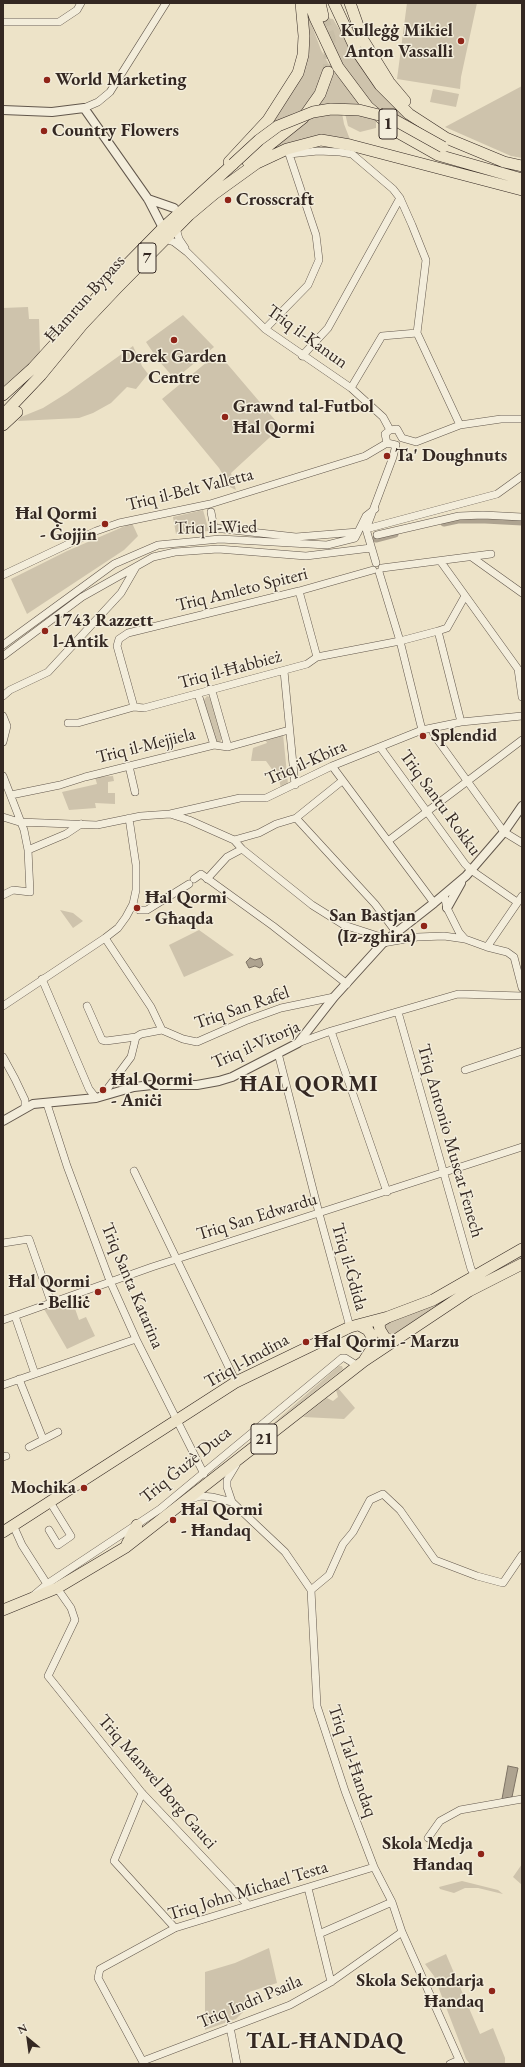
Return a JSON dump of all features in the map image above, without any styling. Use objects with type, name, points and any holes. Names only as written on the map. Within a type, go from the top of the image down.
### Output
[{"type":"highway","points":[[198,194],[268,120],[298,73],[303,55],[304,36],[301,3]]},
{"type":"highway","name":"1","points":[[310,3],[321,32],[342,73],[368,107],[399,133],[438,155],[522,179]]},
{"type":"highway","points":[[320,3],[323,16]]},
{"type":"highway","name":"1","points":[[334,3],[356,50],[380,85],[409,114],[426,123],[446,138],[504,162],[522,166]]},
{"type":"highway","points":[[350,3],[363,40],[374,59],[389,82],[426,123]]},
{"type":"highway","points":[[214,194],[234,172],[303,118],[320,94],[328,72]]},
{"type":"highway","points":[[198,194],[259,140],[278,126],[312,112],[331,109],[359,110],[391,118],[443,147],[480,163],[522,174]]},
{"type":"highway","points":[[214,194],[257,162],[287,148],[321,140],[350,145],[522,190]]},
{"type":"highway","points":[[189,215],[216,198],[256,168],[289,154]]},
{"type":"highway","name":"Ħamrun Bypass","points":[[3,415],[8,401],[80,322],[164,234],[198,194]]},
{"type":"highway","name":"Ħamrun Bypass","points":[[164,234],[176,228],[214,194]]},
{"type":"highway","points":[[3,425],[20,409],[46,379],[80,322]]},
{"type":"highway","name":"Triq l-Imdina","points":[[3,1532],[178,1421],[236,1382],[355,1326],[388,1317],[433,1300],[476,1277],[522,1249]]},
{"type":"highway","name":"Triq Ġużè Duca","points":[[3,1610],[30,1600],[52,1586],[126,1547],[361,1363],[469,1291],[522,1264]]},
{"type":"highway","points":[[388,1317],[379,1325],[380,1330],[385,1338],[393,1341]]},
{"type":"highway","points":[[355,1326],[368,1330],[372,1337],[371,1350],[361,1363]]},
{"type":"highway","points":[[126,1547],[137,1525]]},
{"type":"street","points":[[3,22],[59,22],[77,10],[81,3]]},
{"type":"street","points":[[3,110],[52,112],[84,108],[98,102],[110,92],[166,3]]},
{"type":"street","points":[[84,108],[148,199],[164,234]]},
{"type":"street","points":[[265,330],[308,284],[319,260],[316,235],[289,154],[318,151],[352,154],[393,189],[400,198],[426,260],[417,333],[460,425]]},
{"type":"street","points":[[302,356],[328,328],[400,198]]},
{"type":"street","points":[[148,199],[174,208]]},
{"type":"street","name":"Triq il-Kanun","points":[[176,228],[179,239],[187,252]]},
{"type":"street","name":"Triq il-Kanun","points":[[164,234],[187,252],[265,330],[351,388],[383,416],[390,430]]},
{"type":"street","points":[[351,388],[382,336],[417,333]]},
{"type":"street","points":[[396,445],[387,443],[385,434],[390,430],[397,429],[402,438],[416,442],[460,425],[501,419],[522,419]]},
{"type":"street","points":[[402,438],[396,445],[375,509],[366,528],[400,641],[422,730]]},
{"type":"street","name":"Triq il-Belt Valletta","points":[[3,576],[96,531],[137,518],[210,504],[365,456],[387,443]]},
{"type":"street","points":[[366,528],[497,494],[522,476]]},
{"type":"street","points":[[358,532],[366,516],[375,509]]},
{"type":"street","name":"Triq il-Wied","points":[[211,512],[214,528],[296,538],[358,532]]},
{"type":"street","points":[[377,535],[459,516],[483,515],[522,517]]},
{"type":"street","name":"Triq il-Wied","points":[[3,645],[114,564],[158,545],[220,539],[327,545],[355,538],[358,532]]},
{"type":"street","points":[[3,656],[82,597],[153,557],[175,552],[218,549],[306,556],[371,548]]},
{"type":"street","name":"Triq Amleto Spiteri","points":[[134,707],[117,646],[119,639],[128,634],[300,591],[377,568],[441,562],[491,554]]},
{"type":"street","points":[[473,558],[522,593]]},
{"type":"street","points":[[441,562],[518,669],[522,698]]},
{"type":"street","points":[[3,696],[10,690],[48,672],[123,589],[136,566]]},
{"type":"street","points":[[113,579],[120,583],[123,589]]},
{"type":"street","points":[[300,591],[317,657]]},
{"type":"street","points":[[461,722],[438,631],[446,628],[465,596]]},
{"type":"street","name":"Triq il-Ħabbież","points":[[68,723],[78,722],[134,707],[144,708],[212,691],[307,664],[317,657],[400,641],[438,631]]},
{"type":"street","points":[[284,671],[295,785]]},
{"type":"street","points":[[212,691],[228,747]]},
{"type":"street","points":[[198,694],[214,745]]},
{"type":"street","points":[[3,716],[7,726],[3,742]]},
{"type":"street","name":"Triq il-Kbira","points":[[3,817],[19,822],[97,824],[129,818],[170,814],[240,798],[266,798],[332,766],[422,730],[461,722],[522,716]]},
{"type":"street","points":[[432,728],[434,735],[468,780],[504,832],[522,843]]},
{"type":"street","name":"Triq il-Mejjiela","points":[[10,795],[60,785],[214,745],[228,747],[289,730]]},
{"type":"street","points":[[388,841],[522,740]]},
{"type":"street","name":"Triq Santu Rokku","points":[[380,747],[428,811],[468,873],[517,902]]},
{"type":"street","points":[[130,766],[135,792]]},
{"type":"street","points":[[332,766],[434,903]]},
{"type":"street","points":[[3,776],[19,822],[24,830],[28,850],[30,892],[13,890],[3,895]]},
{"type":"street","points":[[234,840],[259,833],[276,824],[296,818],[342,781]]},
{"type":"street","points":[[445,901],[504,832],[522,806]]},
{"type":"street","points":[[190,820],[191,809]]},
{"type":"street","points":[[170,814],[190,820],[234,840],[242,849],[318,909],[344,925],[377,936],[383,943]]},
{"type":"street","points":[[3,1006],[105,938],[118,928],[126,917],[136,890],[136,865],[129,818]]},
{"type":"street","points":[[296,818],[375,904],[396,932]]},
{"type":"street","points":[[28,850],[66,834],[81,824]]},
{"type":"street","points":[[207,879],[227,857],[242,849]]},
{"type":"street","points":[[298,1043],[334,997],[383,943],[434,903],[445,901],[456,891],[468,873]]},
{"type":"street","points":[[132,904],[139,910],[147,910],[192,882],[201,874],[273,926],[347,984]]},
{"type":"street","points":[[487,947],[522,896]]},
{"type":"street","points":[[445,901],[459,932],[465,939]]},
{"type":"street","points":[[409,938],[407,928],[412,920]]},
{"type":"street","points":[[383,943],[409,938],[444,936],[465,939],[507,952],[518,956],[522,988]]},
{"type":"street","points":[[87,1006],[102,1040],[106,1041],[136,1037],[141,1034],[162,1030],[150,1007],[105,938]]},
{"type":"street","points":[[42,979],[89,1089],[99,1097],[132,1057],[136,1037]]},
{"type":"street","name":"Triq il-Vitorja","points":[[3,1121],[33,1104],[47,1104],[99,1097],[134,1087],[152,1084],[197,1085],[219,1081],[232,1077],[298,1043],[331,1031],[458,994],[522,996]]},
{"type":"street","name":"Triq San Rafel","points":[[162,1030],[183,1039],[197,1042],[245,1021],[282,1008],[334,997]]},
{"type":"street","name":"Triq Antonio Muscat Fenech","points":[[398,1012],[471,1269],[476,1277]]},
{"type":"street","points":[[331,1031],[387,1192]]},
{"type":"street","points":[[466,1070],[522,1051]]},
{"type":"street","name":"Triq il-Ġdida","points":[[278,1053],[319,1214],[355,1326]]},
{"type":"street","points":[[3,1057],[18,1086],[24,1100],[25,1108]]},
{"type":"street","name":"Triq Santa Katarina","points":[[47,1104],[67,1166],[110,1281],[136,1339],[204,1474]]},
{"type":"street","name":"Triq San Edwardu","points":[[3,1320],[176,1258],[319,1214],[522,1147]]},
{"type":"street","points":[[134,1171],[236,1382]]},
{"type":"street","points":[[3,1243],[29,1239],[51,1302]]},
{"type":"street","points":[[15,1316],[35,1374]]},
{"type":"street","points":[[3,1385],[136,1339]]},
{"type":"street","name":"Triq Ġużè Duca","points":[[52,1586],[137,1525],[204,1474],[342,1358],[361,1363]]},
{"type":"street","points":[[19,1379],[43,1439]]},
{"type":"street","points":[[29,1447],[58,1432]]},
{"type":"street","points":[[232,1502],[227,1487],[227,1480],[242,1456]]},
{"type":"street","points":[[187,1500],[201,1496],[212,1496],[232,1502],[285,1552],[311,1590],[329,1574],[343,1544],[353,1532],[370,1500],[383,1494],[400,1510],[435,1560],[477,1576],[503,1583],[522,1555]]},
{"type":"street","points":[[49,1530],[58,1544],[71,1536],[50,1502]]},
{"type":"street","points":[[13,1526],[22,1545],[52,1586]]},
{"type":"street","name":"Triq Manwel Borg Gauci","points":[[52,1586],[70,1608],[75,1620],[48,1676],[142,1793],[248,1905]]},
{"type":"street","name":"Triq Tal-Ħandaq","points":[[311,1590],[316,1706],[345,1792],[374,1867],[392,1902],[402,1932],[460,2062]]},
{"type":"street","points":[[142,1793],[114,1861],[175,1928]]},
{"type":"street","points":[[428,1838],[440,1821],[460,1810],[522,1799]]},
{"type":"street","name":"Triq John Michael Testa","points":[[144,2062],[98,1978],[100,1969],[175,1928],[374,1867]]},
{"type":"street","points":[[308,1888],[331,1982]]},
{"type":"street","points":[[319,1934],[392,1902]]},
{"type":"street","name":"Triq Indrì Psaila","points":[[144,2062],[230,2027],[290,2005],[331,1982],[402,1932]]},
{"type":"street","points":[[230,2027],[237,2064]]},
{"type":"street","points":[[450,2064],[460,2062]]},
{"type":"shaded area","points":[[307,3],[312,26],[321,50],[332,70],[362,105],[312,107],[294,113],[271,125],[298,80]]},
{"type":"shaded area","points":[[407,3],[477,3],[461,77],[460,89],[397,79]]},
{"type":"shaded area","points":[[319,17],[333,19],[360,64],[406,118],[415,125],[376,108],[341,65]]},
{"type":"shaded area","points":[[522,86],[522,158],[511,156],[445,127]]},
{"type":"shaded area","points":[[433,89],[459,94],[456,107],[430,102]]},
{"type":"shaded area","points":[[342,113],[344,124],[351,142],[266,153],[292,134],[312,116]]},
{"type":"shaded area","points":[[345,113],[371,116],[376,122],[376,128],[360,132],[348,126]]},
{"type":"shaded area","points":[[28,307],[29,319],[39,319],[40,352],[3,393],[3,308]]},
{"type":"shaded area","points":[[183,315],[214,347],[175,379],[158,360],[146,342]]},
{"type":"shaded area","points":[[133,346],[142,366],[148,374],[136,389],[127,387],[111,403],[93,413],[79,418],[18,421],[21,417],[43,408],[67,393]]},
{"type":"shaded area","name":"Grawnd tal-Futbol Ħal Qormi","points":[[218,353],[281,427],[231,473],[236,490],[230,487],[219,468],[162,399]]},
{"type":"shaded area","points":[[203,510],[209,531],[176,534],[173,517]]},
{"type":"shaded area","points":[[132,523],[138,536],[124,550],[27,614],[11,579],[67,551]]},
{"type":"shaded area","points":[[207,696],[211,698],[222,738],[220,743],[216,742],[203,701]]},
{"type":"shaded area","points":[[283,734],[288,784],[281,788],[279,779],[266,761],[251,761],[253,748],[267,743],[265,739]]},
{"type":"shaded area","points":[[113,776],[114,781],[108,782],[108,793],[115,793],[115,804],[95,803],[96,808],[69,810],[62,792],[97,784],[95,777]]},
{"type":"shaded area","points":[[60,910],[73,913],[83,921],[73,928]]},
{"type":"shaded area","points":[[199,930],[234,955],[184,977],[169,945]]},
{"type":"shaded area","points":[[250,958],[255,960],[261,958],[263,965],[260,968],[255,966],[249,968],[246,962]]},
{"type":"shaded area","points":[[522,1255],[522,1258],[472,1284],[394,1334],[386,1333],[384,1329],[387,1322]]},
{"type":"shaded area","points":[[72,1300],[79,1320],[86,1317],[95,1336],[67,1349],[44,1309]]},
{"type":"shaded area","points":[[339,1366],[342,1366],[343,1369],[268,1428]]},
{"type":"shaded area","points":[[338,1388],[355,1408],[344,1419],[303,1417],[327,1398],[333,1401],[338,1397],[336,1390]]},
{"type":"shaded area","points":[[508,1766],[518,1768],[512,1797],[502,1799]]},
{"type":"shaded area","points":[[522,1864],[522,1885],[513,1877]]},
{"type":"shaded area","points":[[462,1881],[498,1890],[503,1894],[478,1888],[465,1888],[454,1893],[440,1889],[439,1887]]},
{"type":"shaded area","points":[[269,1948],[277,1983],[249,1992],[245,2000],[246,2009],[236,2019],[205,2030],[205,1972],[235,1963]]},
{"type":"shaded area","points":[[446,1954],[480,2034],[493,2028],[505,2058],[505,2063],[470,2064],[466,2059],[434,1976],[425,1964]]},
{"type":"waterway","points":[[444,523],[458,520],[522,522]]},
{"type":"waterway","points":[[376,539],[395,534]]},
{"type":"tunnel","points":[[323,16],[330,38],[328,72]]},
{"type":"place","name":"Kulleġġ Mikiel Anton Vassalli","points":[[461,41]]},
{"type":"place","name":"World Marketing","points":[[47,80]]},
{"type":"place","name":"Country Flowers","points":[[44,131]]},
{"type":"place","name":"Crosscraft","points":[[228,200]]},
{"type":"place","name":"Derek Garden Centre","points":[[174,340]]},
{"type":"place","name":"Grawnd tal-Futbol Ħal Qormi","points":[[225,417]]},
{"type":"place","name":"Ta' Doughnuts","points":[[387,456]]},
{"type":"place","name":"Ħal Qormi - Ġojjin","points":[[105,524]]},
{"type":"place","name":"1743 Razzett l-Antik","points":[[45,631]]},
{"type":"place","name":"Splendid","points":[[423,736]]},
{"type":"place","name":"Ħal Qormi - Għaqda","points":[[137,908]]},
{"type":"place","name":"San Bastjan (Iz-zghira)","points":[[424,926]]},
{"type":"place","name":"Ħal Qormi - Aniċi","points":[[103,1090]]},
{"type":"place","name":"Ħal Qormi - Belliċ","points":[[98,1292]]},
{"type":"place","name":"Ħal Qormi - Marzu","points":[[306,1342]]},
{"type":"place","name":"Mochika","points":[[84,1488]]},
{"type":"place","name":"Ħal Qormi - Ħandaq","points":[[173,1520]]},
{"type":"place","name":"Skola Medja Ħandaq","points":[[481,1854]]},
{"type":"place","name":"Skola Sekondarja Ħandaq","points":[[492,1991]]},
{"type":"district","name":"ĦAL QORMI","points":[[309,1085]]},
{"type":"district","name":"TAL-ĦANDAQ","points":[[325,2042]]}]
